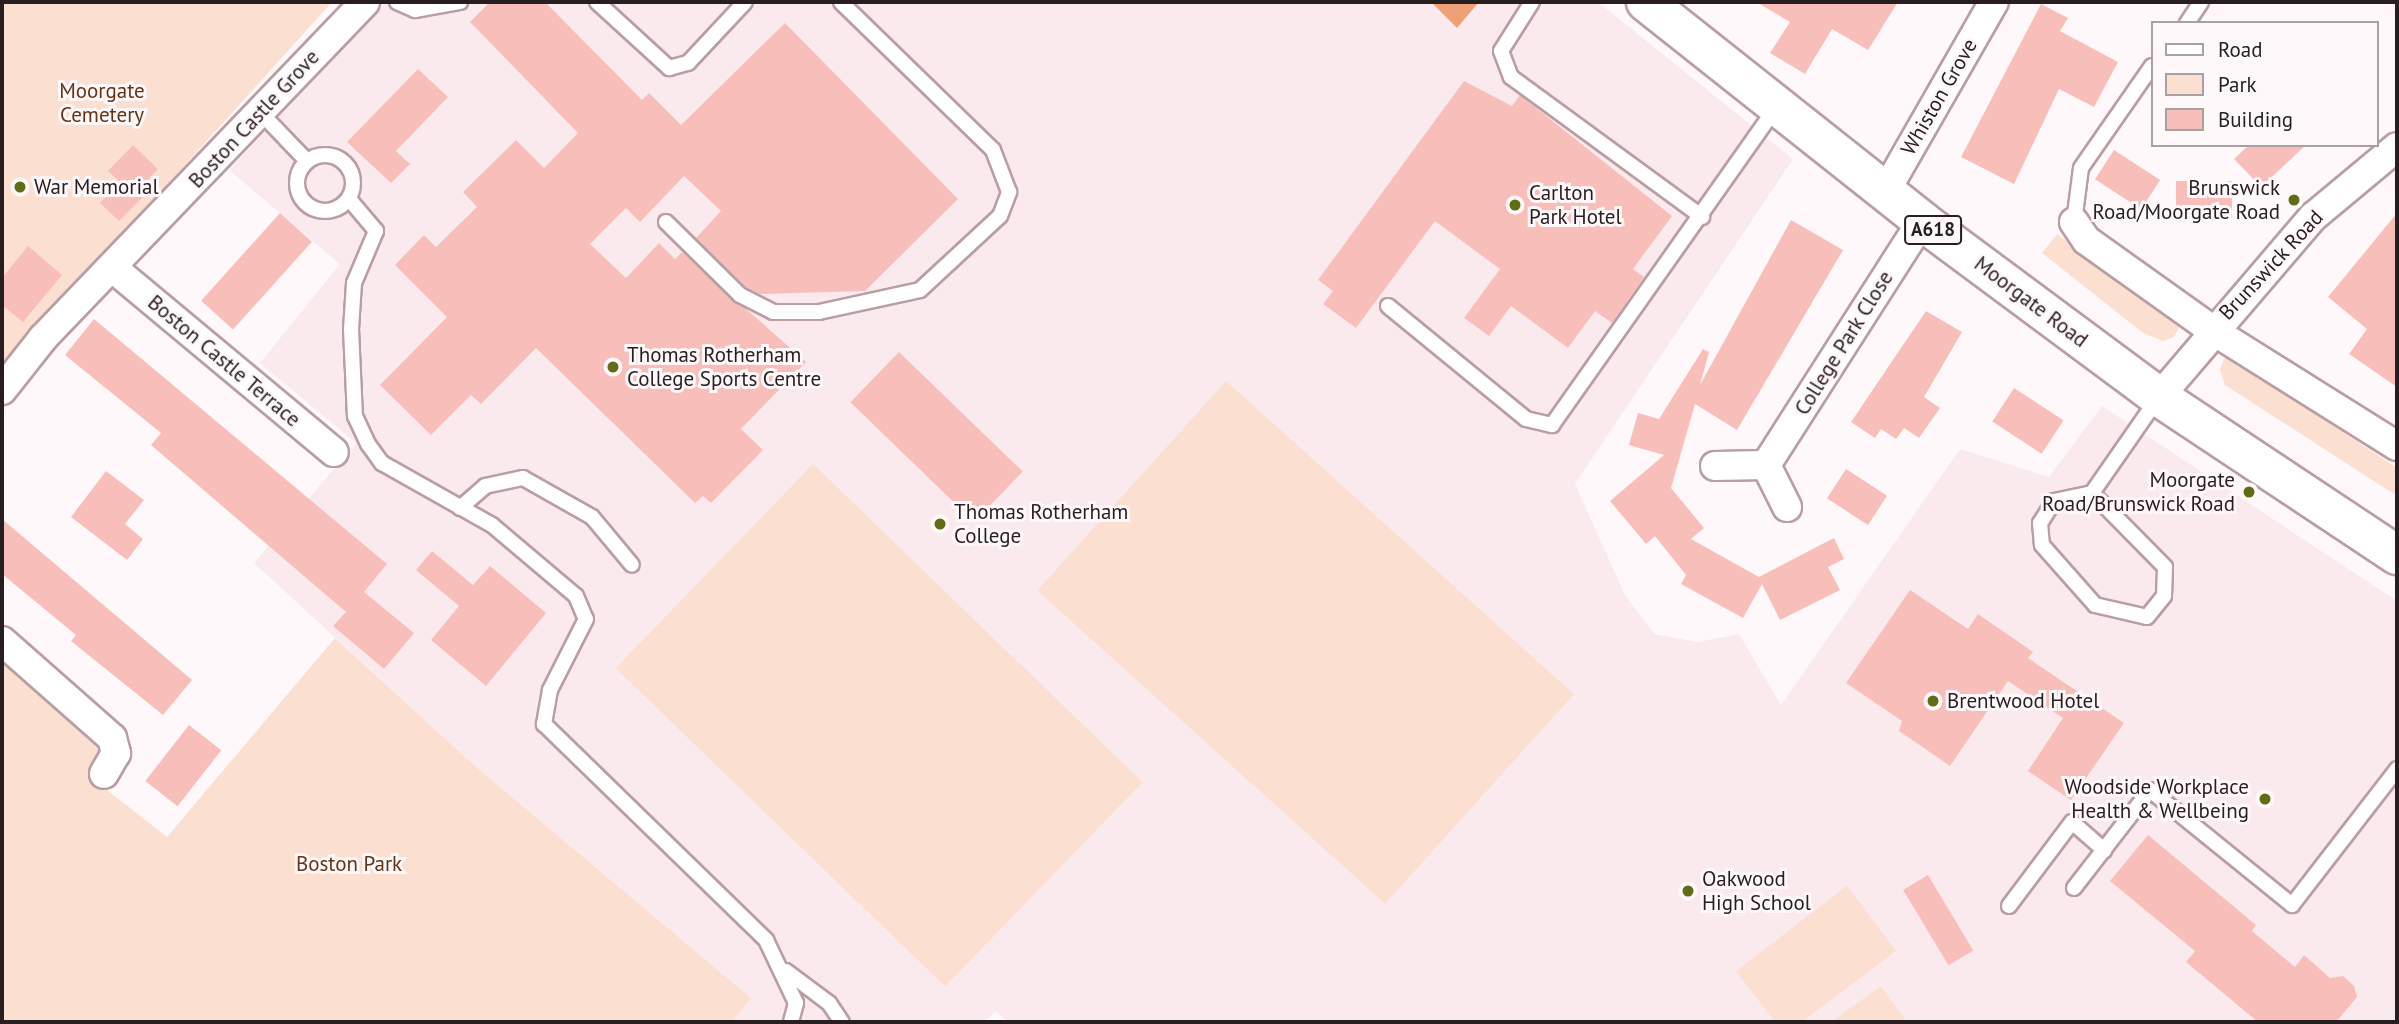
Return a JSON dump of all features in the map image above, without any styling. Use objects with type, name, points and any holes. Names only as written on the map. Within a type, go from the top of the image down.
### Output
[{"type":"main road","name":"Moorgate Road","points":[[1646,2],[1922,221],[2159,397],[2397,555]]},
{"type":"street","name":"Boston Castle Grove","points":[[2,390],[43,338],[114,269],[365,2]]},
{"type":"street","name":"Whiston Grove","points":[[1885,192],[1994,2]]},
{"type":"street","name":"Brunswick Road","points":[[2159,397],[2211,330],[2313,217],[2397,147]]},
{"type":"street","name":"College Park Close","points":[[1766,465],[1922,221]]},
{"type":"street","points":[[2074,222],[2086,240],[2211,330],[2397,446]]},
{"type":"street","name":"Boston Castle Terrace","points":[[114,269],[334,452]]},
{"type":"street","points":[[1715,466],[1766,465],[1787,506]]},
{"type":"street","points":[[2,641],[112,738],[116,753],[104,774]]},
{"type":"lane","points":[[397,2],[415,10],[460,2]]},
{"type":"lane","points":[[597,2],[669,68],[688,63],[736,5]]},
{"type":"lane","points":[[666,222],[740,295],[773,312],[819,312],[920,290],[1000,216],[1009,192],[993,150],[841,2]]},
{"type":"lane","points":[[1532,2],[1501,51],[1511,76],[1702,217]]},
{"type":"lane","points":[[2188,21],[2201,2]]},
{"type":"lane","points":[[2074,222],[2081,168],[2150,69]]},
{"type":"lane","points":[[1388,306],[1525,419],[1552,425],[1702,217],[1776,106]]},
{"type":"lane","points":[[260,112],[307,161]]},
{"type":"lane","points":[[324,154],[348,165],[354,182],[349,199],[324,211],[306,204],[297,177],[307,161],[324,154]]},
{"type":"lane","points":[[349,199],[376,231],[354,283],[355,416],[382,463],[460,508],[543,563],[576,596],[586,619],[550,690],[544,724],[766,940],[785,970],[796,1003],[791,1022]]},
{"type":"lane","points":[[2092,493],[2165,567],[2164,596],[2147,617],[2095,605],[2042,545],[2040,523],[2054,501],[2092,493],[2159,397]]},
{"type":"lane","points":[[460,508],[485,486],[523,478],[592,517],[632,565]]},
{"type":"lane","points":[[2074,888],[2150,790],[2291,905],[2397,769]]},
{"type":"lane","points":[[2009,906],[2072,822],[2104,850]]},
{"type":"lane","points":[[785,970],[829,1003],[842,1022]]},
{"type":"shaded area","name":"Thomas Rotherham College","points":[[387,2],[1431,2],[1457,27],[1479,2],[1598,2],[1793,159],[1575,484],[1625,595],[1654,634],[1698,642],[1739,634],[1781,705],[1960,449],[2049,477],[2102,406],[2397,601],[2397,1022],[1008,1022],[995,1011],[985,1022],[732,1022],[751,998],[475,766],[254,563],[356,443],[260,363],[340,264],[229,170]]},
{"type":"shaded area","points":[[1431,2],[1479,2],[1457,28]]},
{"type":"green space","name":"Moorgate Cemetery","points":[[2,2],[332,2],[2,368]]},
{"type":"green space","points":[[2057,234],[2181,324],[2174,337],[2163,341],[2143,333],[2042,253]]},
{"type":"green space","points":[[2226,355],[2397,468],[2397,496],[2225,385],[2220,369]]},
{"type":"green space","points":[[1226,381],[1574,694],[1385,904],[1037,591]]},
{"type":"green space","points":[[813,464],[1142,782],[945,986],[616,668]]},
{"type":"green space","name":"Boston Park","points":[[335,638],[475,766],[751,998],[732,1022],[2,1022],[2,651],[100,735],[106,754],[93,779],[167,837]]},
{"type":"green space","points":[[1847,886],[1896,951],[1802,1022],[1775,1022],[1736,971]]},
{"type":"green space","points":[[1881,986],[1907,1022],[1831,1022]]},
{"type":"building","points":[[490,2],[545,2],[642,100],[649,93],[681,125],[785,23],[958,199],[865,291],[759,294],[746,287],[696,238],[721,211],[684,176],[640,222],[626,208],[590,244],[626,278],[659,243],[675,259],[682,252],[806,362],[741,429],[763,450],[711,503],[703,496],[695,503],[536,348],[481,404],[471,395],[431,435],[380,385],[447,317],[395,265],[424,235],[436,247],[477,207],[463,192],[516,140],[544,168],[578,133],[470,22]]},
{"type":"building","points":[[1756,2],[1898,2],[1868,50],[1832,29],[1805,74],[1770,53],[1790,22]]},
{"type":"building","points":[[2041,4],[2068,18],[2060,31],[2118,62],[2094,107],[2059,89],[2014,184],[1961,157]]},
{"type":"building","points":[[418,69],[448,97],[396,151],[410,164],[391,183],[347,142]]},
{"type":"building","name":"Carlton Park Hotel","points":[[1464,81],[1512,106],[1520,95],[1672,216],[1633,269],[1644,277],[1612,323],[1595,311],[1568,348],[1511,306],[1489,336],[1464,318],[1500,269],[1435,221],[1356,328],[1323,304],[1333,291],[1318,280]]},
{"type":"building","points":[[133,145],[158,169],[142,186],[148,192],[119,221],[100,203],[120,182],[108,171]]},
{"type":"building","points":[[2247,147],[2304,147],[2261,187],[2234,159]]},
{"type":"building","points":[[2114,150],[2160,180],[2141,209],[2095,179]]},
{"type":"building","points":[[2176,181],[2232,181],[2232,219],[2176,219]]},
{"type":"building","points":[[280,213],[312,242],[233,329],[201,301]]},
{"type":"building","points":[[2397,213],[2397,387],[2349,354],[2367,329],[2328,297]]},
{"type":"building","points":[[1791,220],[1843,250],[1737,430],[1695,404],[1671,488],[1704,528],[1691,539],[1759,577],[1834,538],[1844,559],[1828,567],[1840,590],[1780,620],[1762,584],[1743,618],[1681,584],[1686,575],[1655,536],[1646,544],[1610,501],[1664,455],[1629,445],[1638,413],[1659,419],[1703,349],[1709,352],[1700,385]]},
{"type":"building","points":[[28,246],[62,275],[23,322],[2,305],[2,278]]},
{"type":"building","points":[[1926,311],[1962,332],[1924,397],[1940,408],[1919,438],[1904,428],[1896,439],[1881,429],[1875,438],[1851,422]]},
{"type":"building","points":[[94,319],[387,564],[364,592],[414,633],[384,669],[333,626],[346,612],[151,445],[161,433],[65,355]]},
{"type":"building","points":[[899,352],[1023,471],[974,522],[850,402]]},
{"type":"building","points":[[2014,388],[2063,420],[2042,454],[1992,422]]},
{"type":"building","points":[[1846,469],[1887,496],[1868,525],[1827,498]]},
{"type":"building","points":[[106,471],[144,500],[125,524],[143,539],[127,560],[71,517]]},
{"type":"building","points":[[2,519],[192,680],[163,715],[71,641],[76,635],[2,574]]},
{"type":"building","points":[[432,551],[473,585],[490,566],[546,613],[486,686],[431,640],[459,606],[416,570]]},
{"type":"building","name":"Brentwood Hotel","points":[[1910,590],[1968,629],[1978,614],[2033,652],[2028,658],[2124,723],[2071,800],[2028,771],[2063,718],[2008,681],[1950,766],[1899,731],[1902,721],[1846,683]]},
{"type":"building","points":[[189,725],[221,750],[178,806],[145,781]]},
{"type":"building","points":[[2148,835],[2256,925],[2252,931],[2295,967],[2304,955],[2330,978],[2343,976],[2354,986],[2357,997],[2336,1022],[2258,1022],[2186,962],[2195,951],[2110,881]]},
{"type":"building","points":[[1928,875],[1973,950],[1948,965],[1903,890]]},
{"type":"place","name":"War Memorial","points":[[20,187]]},
{"type":"place","name":"Brunswick Road/Moorgate Road","points":[[2294,200]]},
{"type":"place","name":"Carlton Park Hotel","points":[[1515,205]]},
{"type":"place","name":"Thomas Rotherham College Sports Centre","points":[[613,367]]},
{"type":"place","name":"Moorgate Road/Brunswick Road","points":[[2249,492]]},
{"type":"place","name":"Thomas Rotherham College","points":[[940,524]]},
{"type":"place","name":"Brentwood Hotel","points":[[1933,701]]},
{"type":"place","name":"Woodside Workplace Health & Wellbeing","points":[[2265,799]]},
{"type":"place","name":"Oakwood High School","points":[[1688,891]]}]
